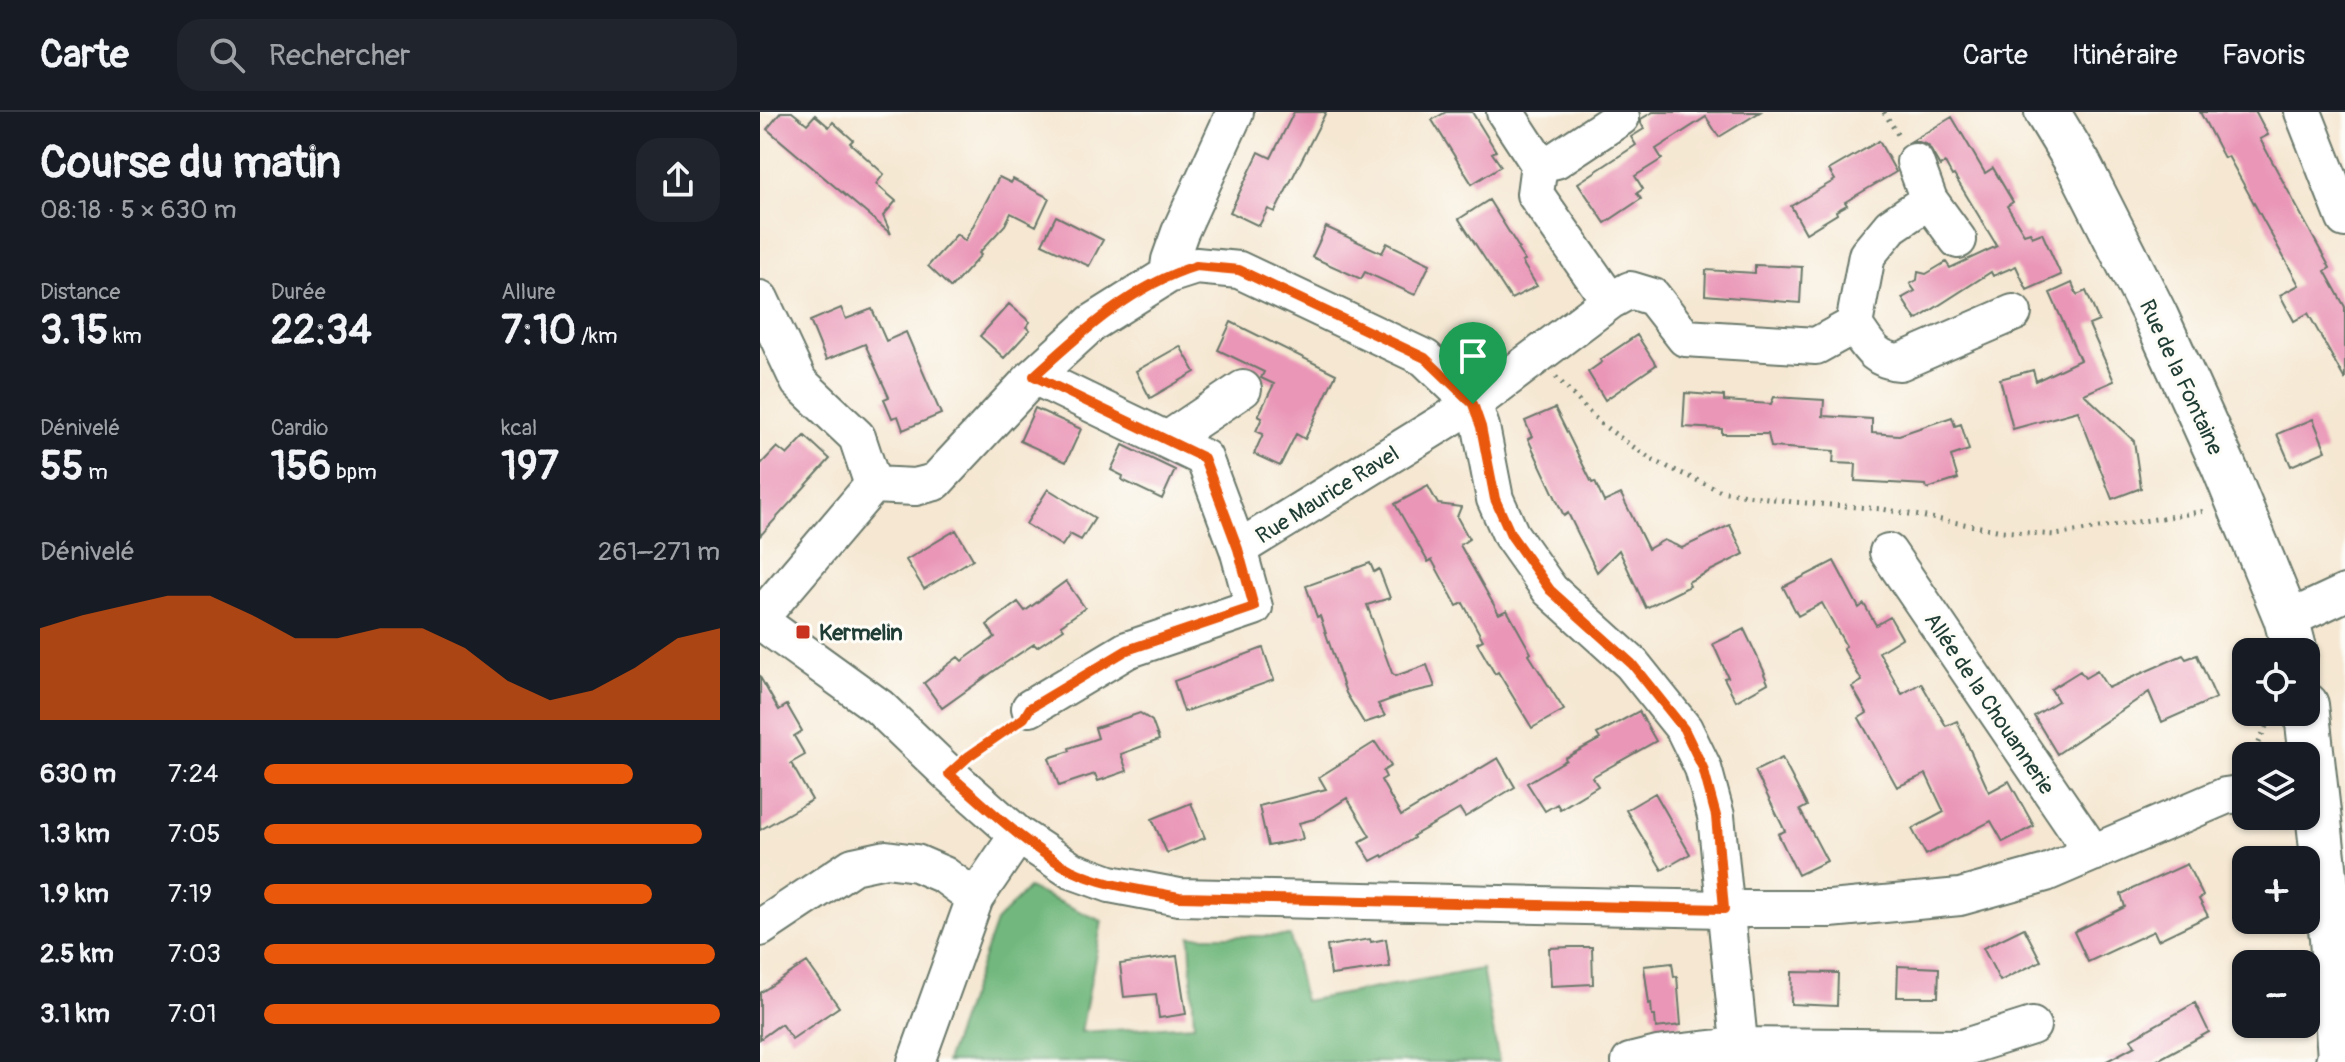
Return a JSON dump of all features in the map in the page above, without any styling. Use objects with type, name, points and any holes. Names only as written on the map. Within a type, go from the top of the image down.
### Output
[{"type":"main road","name":"Rue de la Fontaine","points":[[2047,112],[2079,165],[2156,317],[2224,467],[2291,636]]},
{"type":"main road","points":[[2319,830],[2338,937],[2341,1061]]},
{"type":"street","points":[[1168,275],[1180,232],[1235,112]]},
{"type":"street","points":[[1505,112],[1539,164],[1535,194],[1610,301],[1630,290],[1653,297],[1685,338],[1816,346],[1854,325]]},
{"type":"street","points":[[2303,112],[2345,219]]},
{"type":"street","points":[[1539,164],[1556,160],[1621,117]]},
{"type":"street","points":[[1915,162],[1929,200],[1958,240]]},
{"type":"street","points":[[1929,200],[1891,226],[1867,255],[1854,325],[1872,351],[1885,361],[1900,362],[2013,313]]},
{"type":"street","points":[[873,485],[915,487],[935,482],[1034,376],[1092,323],[1168,275],[1196,266],[1239,270],[1425,358],[1473,404],[1481,427],[1495,499],[1511,535],[1550,590],[1632,664],[1684,729],[1703,768],[1716,816],[1740,1054]]},
{"type":"street","points":[[760,299],[799,382],[857,437],[873,485]]},
{"type":"street","name":"Rue Maurice Ravel","points":[[1030,708],[1127,650],[1254,607],[1238,549],[1473,404],[1610,301]]},
{"type":"street","points":[[1034,376],[1204,458],[1238,549]]},
{"type":"street","points":[[1167,440],[1243,389]]},
{"type":"street","points":[[873,485],[760,619],[879,707],[1018,835],[1071,870],[1110,884],[1179,897],[1830,909],[1960,897],[2046,873],[2232,795]]},
{"type":"street","name":"Allée de la Chouannerie","points":[[1888,552],[2093,853]]},
{"type":"street","points":[[2291,636],[2345,593]]},
{"type":"street","points":[[916,1062],[975,898],[1018,835]]},
{"type":"street","points":[[760,928],[853,866],[886,859],[916,863],[944,875],[975,898]]},
{"type":"street","points":[[1630,1062],[1658,1055],[1962,1048],[2032,1026]]},
{"type":"path","points":[[1536,356],[1601,424],[1652,460],[1721,491],[1793,502],[1882,509],[2002,531],[2055,535],[2215,509]]},
{"type":"path","points":[[949,774],[969,756],[1024,718],[1030,708]]},
{"type":"green space","points":[[1028,888],[1102,921],[1081,1032],[1194,1025],[1190,936],[1290,936],[1304,1001],[1482,969],[1499,1062],[946,1062],[996,922]]},
{"type":"building","points":[[781,112],[792,112],[807,124],[815,115],[829,127],[833,122],[853,140],[850,143],[884,174],[876,184],[896,201],[883,216],[891,234],[767,129]]},
{"type":"building","points":[[1294,112],[1326,112],[1275,212],[1268,209],[1259,226],[1230,212],[1259,152],[1271,158]]},
{"type":"building","points":[[1446,112],[1472,112],[1496,151],[1492,153],[1501,166],[1472,184],[1432,120]]},
{"type":"building","points":[[1653,112],[1760,112],[1719,137],[1706,117],[1656,149],[1662,159],[1635,176],[1643,189],[1637,193],[1641,199],[1605,223],[1578,183],[1636,145],[1631,137],[1644,129],[1641,119]]},
{"type":"building","points":[[2200,112],[2256,112],[2268,135],[2260,139],[2330,268],[2325,271],[2345,307],[2345,380],[2308,313],[2294,321],[2280,295],[2299,285],[2228,156],[2224,158]]},
{"type":"building","points":[[1952,117],[1985,173],[1993,168],[2013,202],[2007,206],[2024,234],[2030,232],[2032,237],[2042,233],[2061,275],[2027,290],[2016,266],[1993,276],[1991,272],[1916,320],[1902,298],[1915,291],[1910,284],[1917,280],[1918,272],[1926,274],[1946,262],[1950,268],[1997,246],[1945,163],[1940,166],[1928,145],[1910,142]]},
{"type":"building","points":[[1879,141],[1896,172],[1845,202],[1847,205],[1836,211],[1837,214],[1806,233],[1791,206],[1835,180],[1829,170]]},
{"type":"building","points":[[999,177],[1011,183],[1013,179],[1049,198],[1036,226],[1011,213],[1005,225],[979,253],[981,255],[951,288],[928,266],[957,234],[965,241]]},
{"type":"building","points":[[1489,200],[1519,248],[1525,261],[1522,262],[1537,286],[1511,299],[1459,219]]},
{"type":"building","points":[[1056,216],[1103,240],[1089,266],[1042,244]]},
{"type":"building","points":[[1326,227],[1382,253],[1387,243],[1430,264],[1415,295],[1365,272],[1361,279],[1312,257]]},
{"type":"building","points":[[1755,265],[1802,267],[1800,303],[1705,295],[1706,270],[1755,273]]},
{"type":"building","points":[[2072,283],[2077,295],[2086,291],[2099,321],[2089,325],[2114,381],[2084,394],[2134,441],[2141,488],[2112,499],[2078,411],[2013,429],[2000,379],[2033,370],[2036,381],[2080,360],[2050,293]]},
{"type":"building","points":[[1009,304],[1030,322],[1026,327],[1030,330],[1004,358],[980,336]]},
{"type":"building","points":[[841,308],[846,319],[872,309],[886,341],[906,332],[941,414],[903,430],[898,416],[892,418],[884,399],[889,397],[865,344],[826,360],[810,321]]},
{"type":"building","points":[[1231,322],[1336,374],[1305,439],[1296,434],[1280,466],[1254,454],[1263,434],[1256,431],[1262,418],[1258,416],[1274,384],[1261,378],[1264,372],[1218,350]]},
{"type":"building","points":[[1637,335],[1656,365],[1605,400],[1588,372]]},
{"type":"building","points":[[1180,346],[1195,372],[1150,398],[1136,371]]},
{"type":"building","points":[[1685,393],[1724,396],[1724,401],[1771,404],[1774,397],[1824,400],[1823,416],[1872,419],[1872,433],[1899,435],[1952,417],[1955,426],[1961,424],[1969,450],[1951,456],[1958,479],[1927,489],[1926,485],[1855,481],[1856,464],[1833,463],[1834,451],[1771,447],[1768,434],[1722,434],[1722,429],[1683,427]]},
{"type":"building","points":[[1035,408],[1081,429],[1066,462],[1020,441]]},
{"type":"building","points":[[1555,408],[1604,502],[1621,494],[1648,549],[1664,540],[1682,548],[1730,525],[1744,554],[1688,582],[1690,586],[1646,608],[1619,550],[1597,572],[1568,513],[1564,516],[1528,439],[1532,437],[1525,421]]},
{"type":"building","points":[[2313,419],[2326,451],[2291,466],[2277,434]]},
{"type":"building","points":[[805,436],[830,459],[760,536],[760,465],[777,447],[787,455]]},
{"type":"building","points":[[1123,445],[1175,470],[1162,499],[1122,480],[1123,476],[1111,470]]},
{"type":"building","points":[[1428,486],[1438,504],[1461,507],[1457,517],[1469,539],[1460,545],[1499,614],[1507,610],[1531,653],[1529,655],[1564,710],[1532,728],[1477,643],[1483,640],[1463,603],[1457,606],[1432,560],[1428,562],[1395,504]]},
{"type":"building","points":[[1048,489],[1095,518],[1081,540],[1070,534],[1062,546],[1026,524]]},
{"type":"building","points":[[956,530],[973,559],[924,589],[906,560]]},
{"type":"building","points":[[1834,561],[1859,608],[1864,604],[1876,625],[1890,617],[1902,638],[1879,652],[1902,694],[1921,683],[1946,726],[1957,721],[1989,792],[2009,781],[2034,826],[2003,842],[1991,821],[1926,855],[1912,829],[1944,812],[1926,774],[1897,787],[1859,718],[1867,713],[1852,687],[1862,681],[1822,603],[1798,616],[1783,587]]},
{"type":"building","points":[[1370,563],[1374,572],[1379,569],[1390,598],[1367,605],[1392,673],[1395,676],[1427,665],[1435,687],[1378,704],[1385,716],[1364,723],[1346,693],[1320,616],[1317,617],[1306,586]]},
{"type":"building","points":[[1066,581],[1085,608],[1061,625],[1064,629],[1037,647],[1034,644],[942,708],[924,683],[958,657],[962,661],[995,637],[987,625],[1018,602],[1025,611]]},
{"type":"building","points":[[1744,629],[1768,683],[1736,701],[1724,678],[1728,677],[1713,644]]},
{"type":"building","points":[[1263,648],[1274,680],[1184,712],[1174,681]]},
{"type":"building","points":[[2183,655],[2186,659],[2197,655],[2216,698],[2162,722],[2149,692],[2057,754],[2034,716],[2058,701],[2051,689],[2080,671],[2085,678],[2097,671],[2108,688]]},
{"type":"building","points":[[760,677],[779,710],[787,705],[802,731],[794,736],[805,755],[791,763],[812,800],[760,830]]},
{"type":"building","points":[[1639,711],[1656,741],[1592,777],[1598,786],[1560,809],[1557,804],[1545,811],[1527,783],[1600,739],[1597,734]]},
{"type":"building","points":[[1140,713],[1152,721],[1159,740],[1121,754],[1127,771],[1098,781],[1095,774],[1059,786],[1049,758],[1098,738],[1095,728]]},
{"type":"building","points":[[1375,742],[1391,766],[1383,771],[1386,777],[1381,780],[1401,816],[1498,758],[1515,787],[1465,817],[1460,809],[1383,857],[1371,861],[1359,842],[1370,836],[1347,798],[1314,819],[1299,823],[1303,839],[1268,846],[1259,806],[1326,789],[1319,777]]},
{"type":"building","points":[[1782,758],[1807,806],[1800,810],[1827,861],[1798,875],[1778,834],[1785,831],[1755,771]]},
{"type":"building","points":[[1655,793],[1690,854],[1662,870],[1626,810]]},
{"type":"building","points":[[1191,803],[1205,838],[1167,853],[1152,819]]},
{"type":"building","points":[[2187,864],[2203,896],[2199,899],[2208,916],[2158,940],[2154,931],[2088,962],[2074,932],[2125,907],[2121,894]]},
{"type":"building","points":[[2024,928],[2041,961],[2000,981],[1983,948]]},
{"type":"building","points":[[1370,939],[1371,942],[1386,939],[1390,967],[1331,975],[1327,946]]},
{"type":"building","points":[[1592,947],[1593,984],[1551,986],[1549,948]]},
{"type":"building","points":[[1177,956],[1186,1014],[1159,1018],[1156,994],[1124,997],[1120,964]]},
{"type":"building","points":[[807,962],[839,1007],[792,1039],[781,1024],[760,1039],[760,993]]},
{"type":"building","points":[[1672,963],[1674,977],[1677,976],[1681,1025],[1656,1028],[1644,966]]},
{"type":"building","points":[[1898,966],[1939,968],[1938,997],[1897,997]]},
{"type":"building","points":[[1792,972],[1838,973],[1837,1006],[1791,1004]]},
{"type":"building","points":[[2195,1003],[2209,1032],[2154,1062],[2105,1062],[2135,1046],[2131,1039]]},
{"type":"place","name":"Kermelin","points":[[803,632]]},
{"type":"route","points":[[1196,266],[1239,270],[1425,358],[1473,404],[1481,427],[1495,499],[1511,535],[1550,590],[1632,664],[1684,729],[1703,768],[1716,816],[1724,909],[1179,897],[1110,884],[1071,870],[1018,835],[949,774],[969,756],[1024,718],[1030,708],[1127,650],[1254,607],[1238,549],[1204,458],[1034,376],[1092,323],[1168,275],[1196,266]]}]
